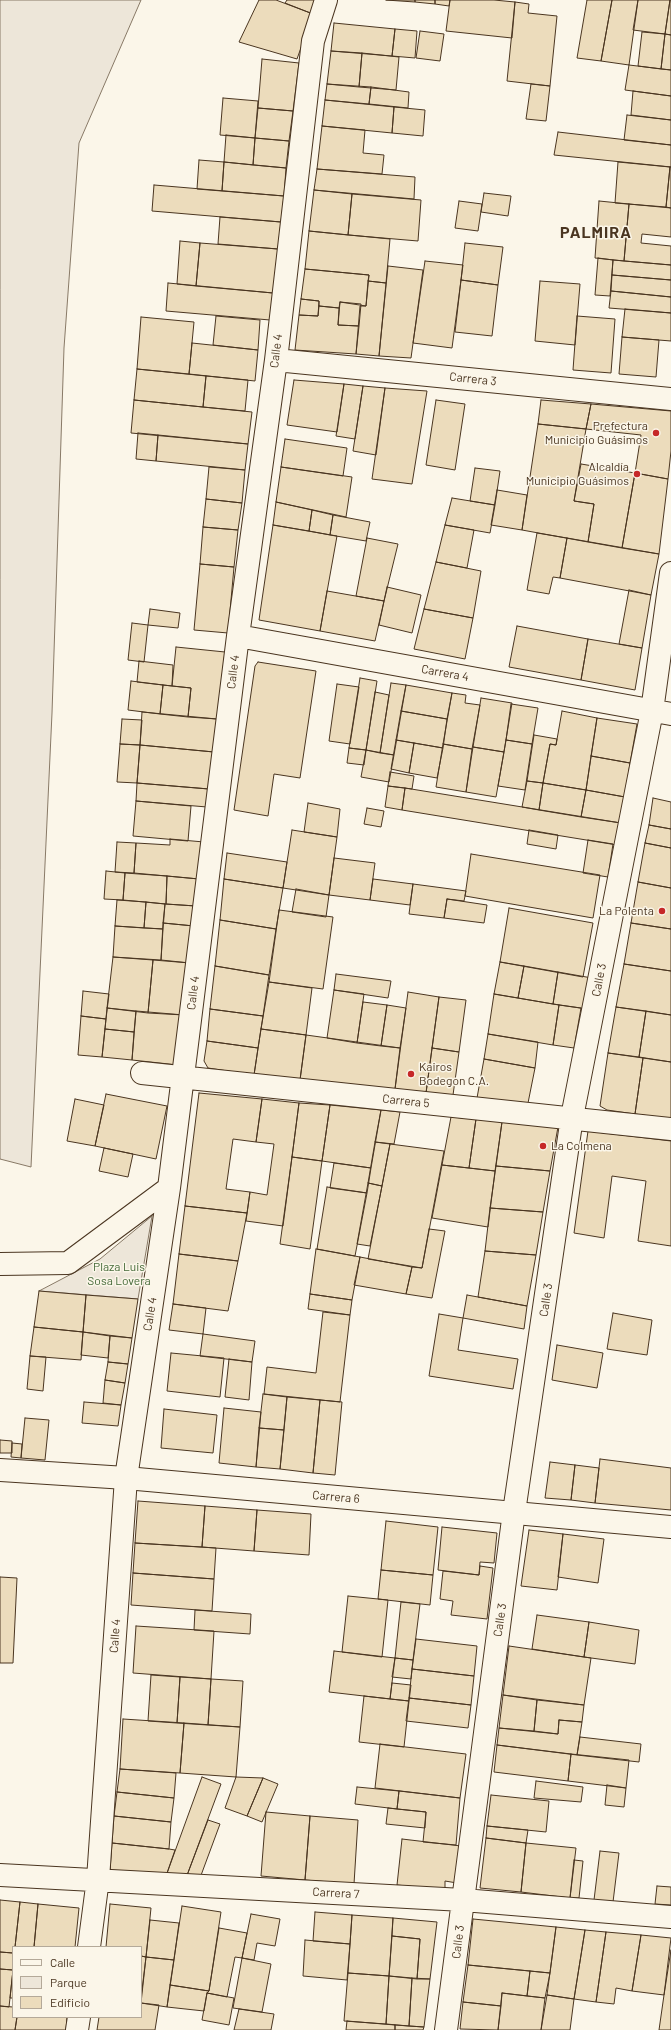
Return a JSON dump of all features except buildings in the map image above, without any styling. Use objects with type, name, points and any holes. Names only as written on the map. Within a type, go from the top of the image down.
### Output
[{"type":"street","name":"Calle 4","points":[[89,1946],[98,1879],[126,1478],[169,1188],[238,636],[276,360],[313,41],[326,0]]},
{"type":"street","name":"Carrera 3","points":[[276,360],[671,399]]},
{"type":"street","name":"Calle 3","points":[[446,2030],[514,1512],[572,1118],[662,712],[671,573]]},
{"type":"street","name":"Carrera 4","points":[[238,636],[662,712]]},
{"type":"street","name":"Carrera 5","points":[[142,1073],[671,1129]]},
{"type":"street","points":[[0,1264],[68,1263],[169,1188]]},
{"type":"street","name":"Carrera 6","points":[[0,1470],[126,1478],[671,1527]]},
{"type":"street","name":"Carrera 7","points":[[0,1875],[98,1879],[463,1900],[671,1917]]},
{"type":"street","points":[[77,2030],[79,2018]]},
{"type":"green space","points":[[0,0],[141,0],[79,143],[64,348],[52,713],[31,1167],[0,1159]]},
{"type":"green space","name":"Plaza Luis Sosa Lovera","points":[[152,1216],[138,1299],[39,1291],[100,1259]]},
{"type":"place","name":"Prefectura Municipio Guásimos","points":[[656,433]]},
{"type":"place","name":"Alcaldía Municipio Guásimos","points":[[637,474]]},
{"type":"place","name":"La Polenta","points":[[662,911]]},
{"type":"place","name":"Kairos Bodegon C.A.","points":[[411,1074]]},
{"type":"place","name":"La Colmena","points":[[543,1146]]},
{"type":"district","name":"PALMIRA","points":[[596,233]]}]
